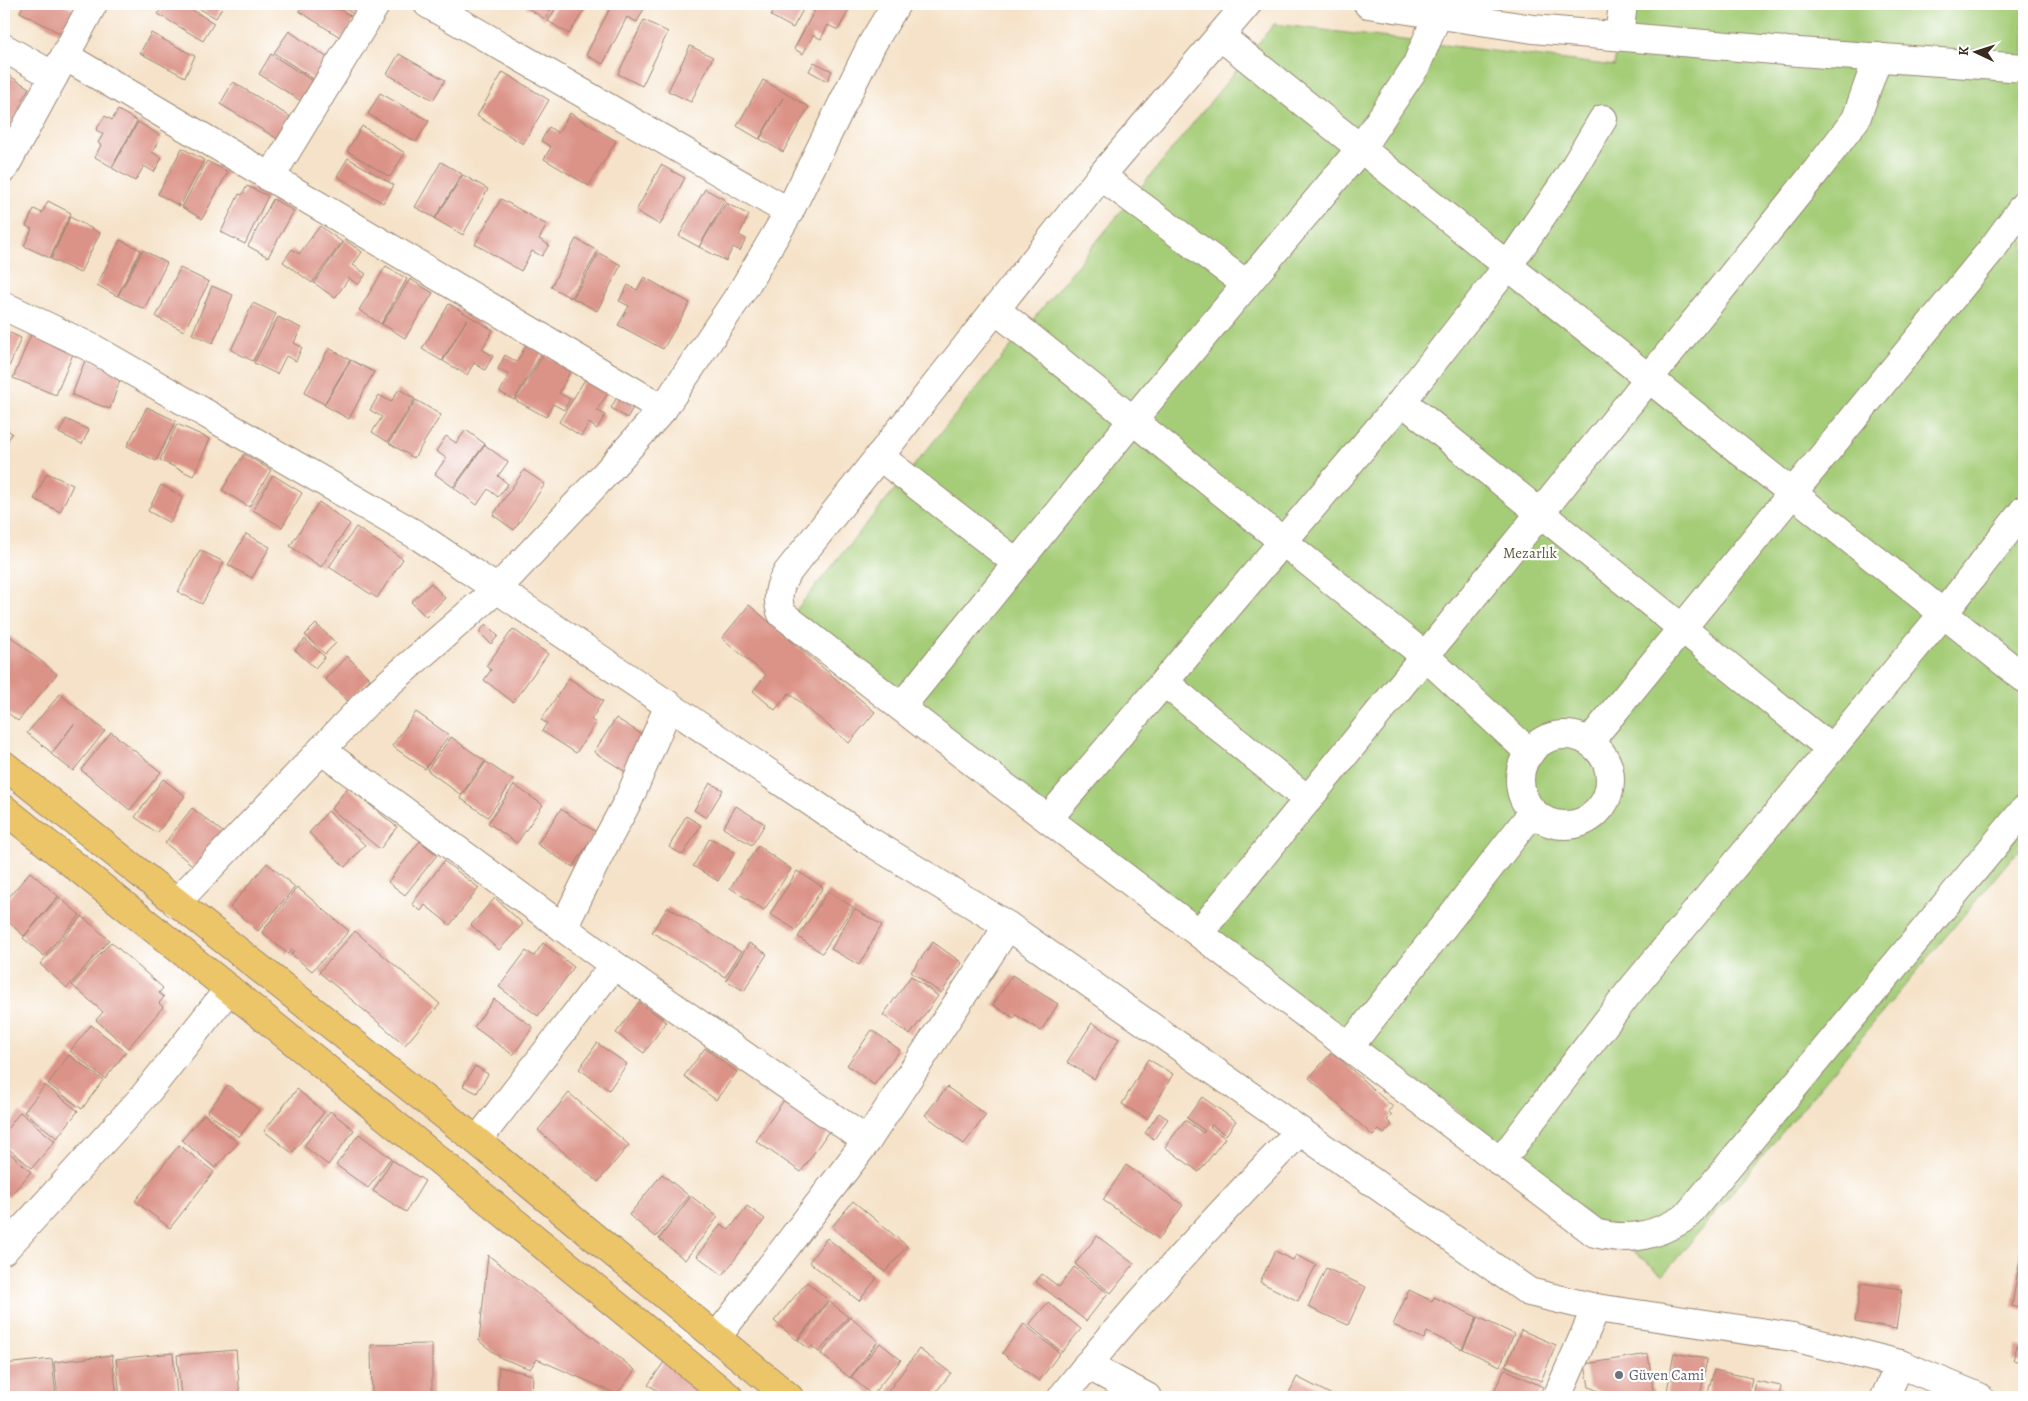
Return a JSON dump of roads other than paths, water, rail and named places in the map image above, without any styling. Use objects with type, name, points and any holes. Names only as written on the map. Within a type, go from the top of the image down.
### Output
[{"type":"main road","points":[[4,765],[477,1141],[788,1397]]},
{"type":"main road","points":[[4,809],[229,989],[729,1397]]},
{"type":"street","points":[[4,168],[93,4]]},
{"type":"street","points":[[270,178],[376,4]]},
{"type":"street","points":[[428,4],[789,212]]},
{"type":"street","points":[[176,903],[367,702],[498,588],[607,472],[663,409],[744,288],[789,212],[872,44],[896,4]]},
{"type":"street","points":[[1247,4],[1101,176],[787,573],[780,583],[778,594],[782,614],[901,707],[1594,1233],[1623,1238],[1655,1233],[1686,1217],[2024,810]]},
{"type":"street","points":[[1368,4],[1532,28],[2024,68]]},
{"type":"street","points":[[1619,36],[1623,4]]},
{"type":"street","points":[[901,707],[1132,421],[1360,148],[1416,66],[1438,14]]},
{"type":"street","points":[[1220,36],[2024,678]]},
{"type":"street","points":[[4,48],[59,66],[270,178],[663,409]]},
{"type":"street","points":[[1198,933],[1541,513],[1856,119],[1878,57]]},
{"type":"street","points":[[1048,818],[1402,401],[1508,266],[1569,176],[1603,119]]},
{"type":"street","points":[[1101,176],[1246,284]]},
{"type":"street","points":[[1589,742],[1992,249],[2024,205]]},
{"type":"street","points":[[4,306],[94,349],[420,537],[498,588],[866,839],[1008,926],[1529,1292],[1596,1308],[1793,1337],[1900,1364],[1979,1397]]},
{"type":"street","points":[[995,310],[1425,656],[1530,753]]},
{"type":"street","points":[[1402,401],[1831,749]]},
{"type":"street","points":[[879,456],[1017,563]]},
{"type":"street","points":[[1500,1162],[1627,995],[1944,614],[2024,510]]},
{"type":"street","points":[[1164,682],[1308,800]]},
{"type":"street","points":[[564,928],[600,853],[629,799],[669,704]]},
{"type":"street","points":[[1564,735],[1577,737],[1589,742],[1599,750],[1610,774],[1610,787],[1606,799],[1599,810],[1589,819],[1565,826],[1553,824],[1533,812],[1521,790],[1520,777],[1523,764],[1530,753],[1540,743],[1564,735]]},
{"type":"street","points":[[321,750],[614,965],[867,1142]]},
{"type":"street","points":[[1349,1047],[1533,812]]},
{"type":"street","points":[[716,1338],[867,1142],[1008,926]]},
{"type":"street","points":[[477,1141],[614,965]]},
{"type":"street","points":[[4,1250],[144,1096],[229,989]]},
{"type":"street","points":[[1062,1397],[1200,1233],[1299,1132]]},
{"type":"street","points":[[1558,1397],[1596,1308]]},
{"type":"street","points":[[1885,1397],[1900,1364]]},
{"type":"street","points":[[1087,1365],[1147,1397]]},
{"type":"place","name":"Güven Cami","points":[[1619,1375]]},
{"type":"park label","name":"Mezarlık","points":[[1530,553]]}]
